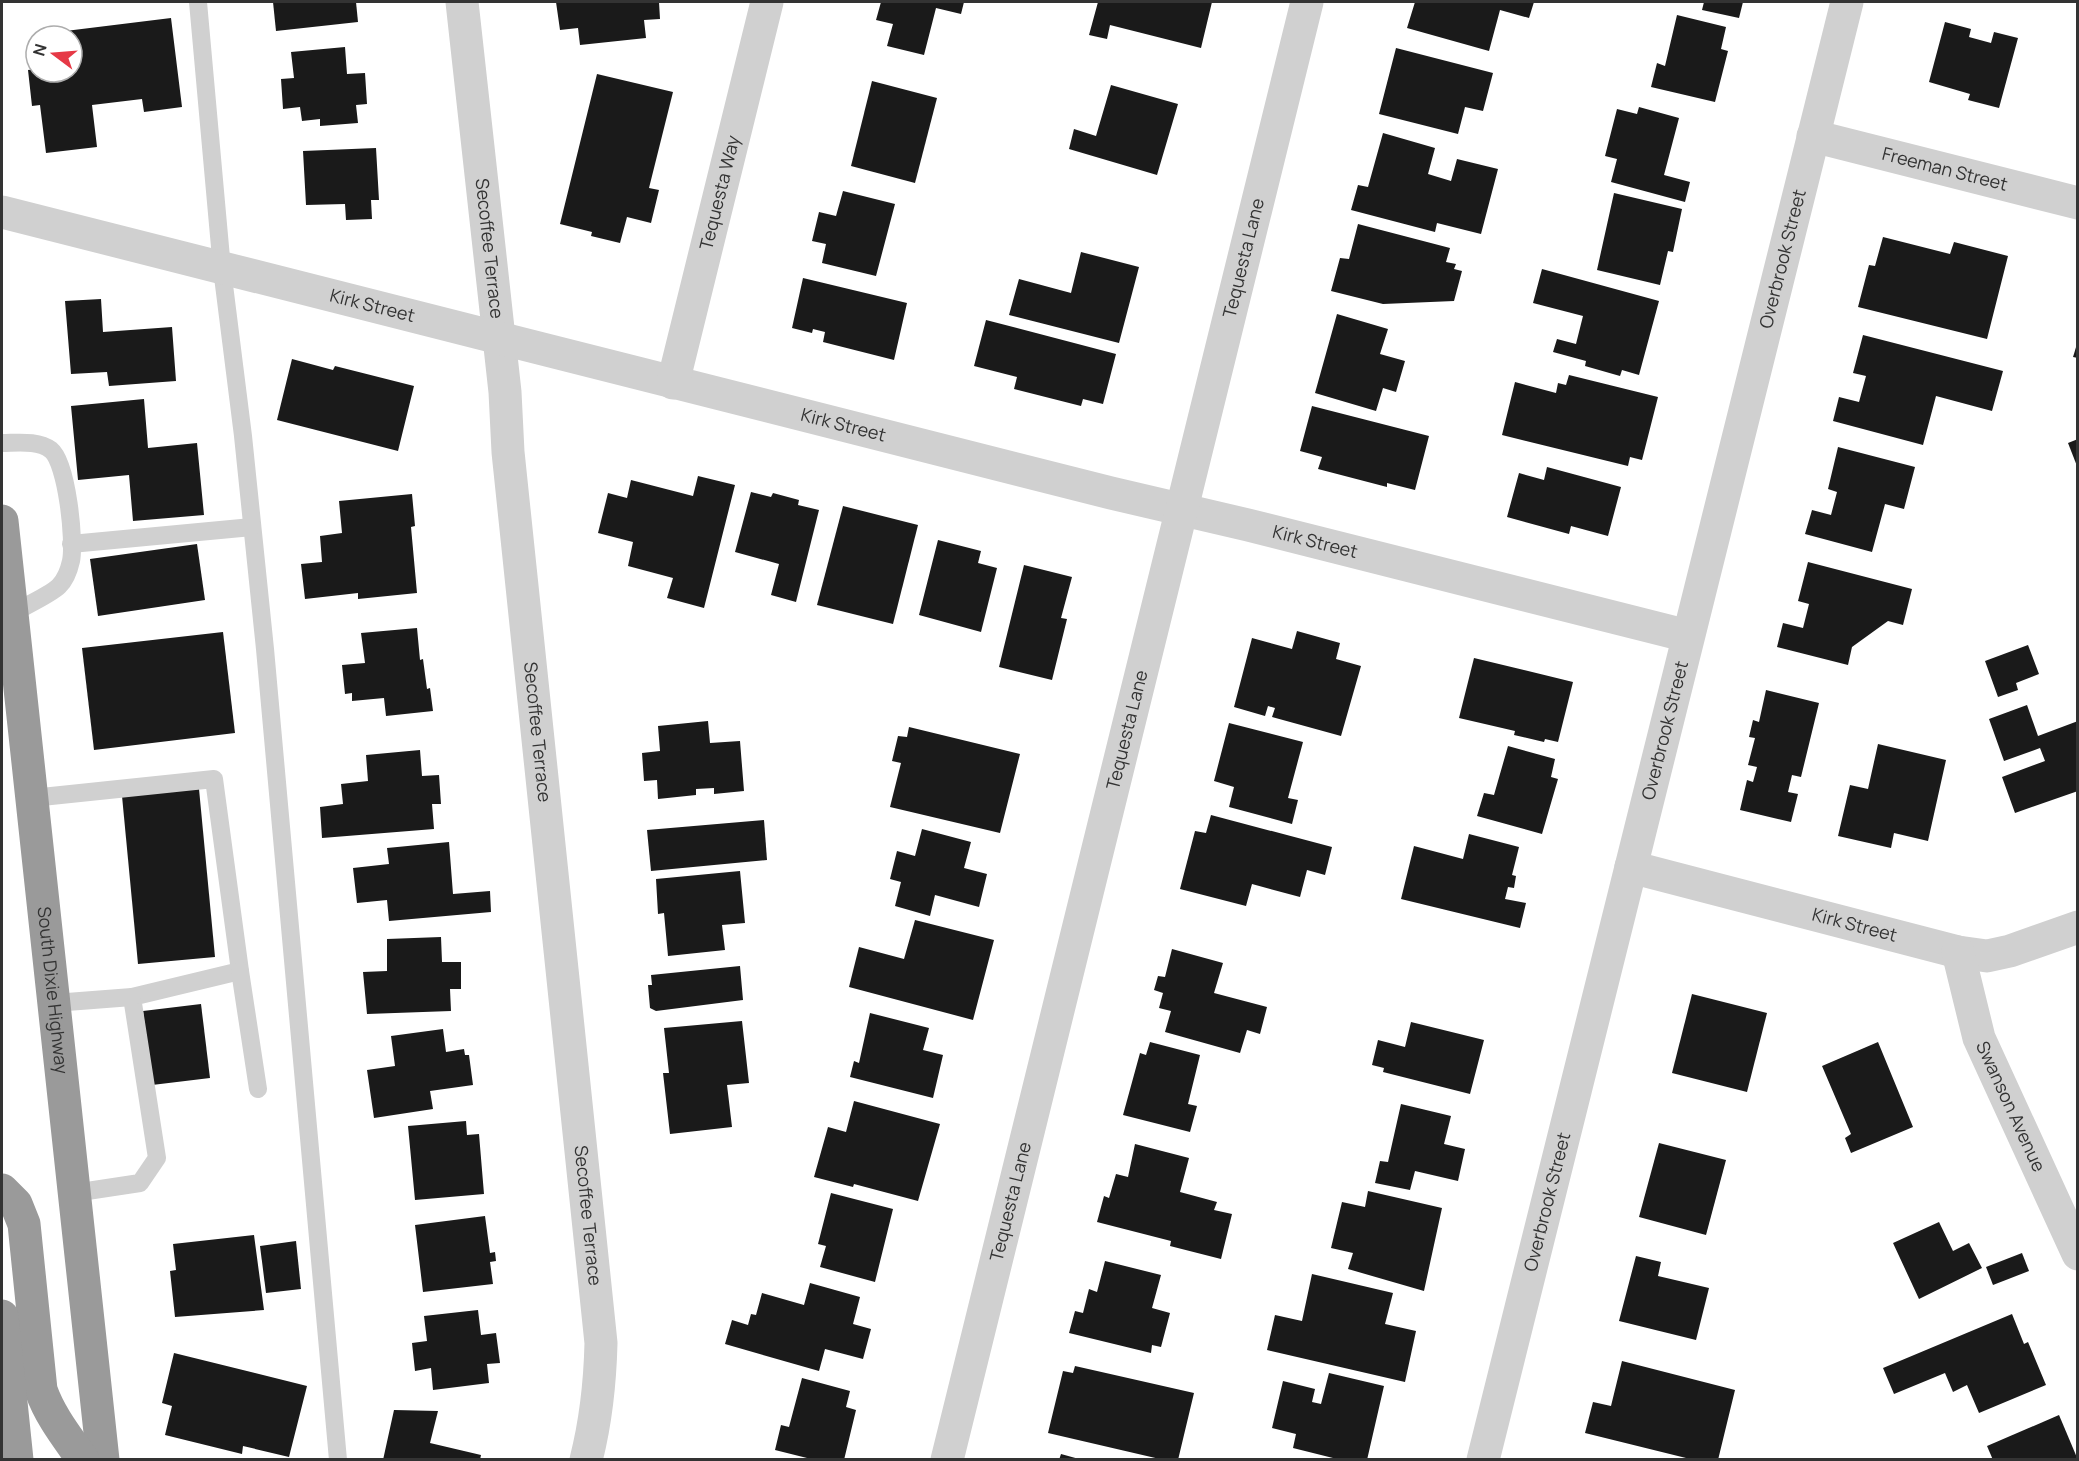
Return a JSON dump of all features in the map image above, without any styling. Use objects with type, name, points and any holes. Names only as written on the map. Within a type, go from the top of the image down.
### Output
[{"type":"highway","name":"South Dixie Highway","points":[[2,521],[103,1460]]},
{"type":"highway","points":[[2,1190],[16,1204],[24,1224],[41,1390],[53,1417],[83,1460]]},
{"type":"highway","points":[[2,1316],[17,1460]]},
{"type":"street","name":"Secoffee Terrace","points":[[462,2],[505,392],[509,464],[601,1343],[597,1413],[586,1460]]},
{"type":"street","name":"Tequesta Way","points":[[673,383],[767,2]]},
{"type":"street","name":"Tequesta Lane","points":[[947,1460],[1307,2]]},
{"type":"street","name":"Overbrook Street","points":[[1483,1460],[1847,2]]},
{"type":"street","name":"Freeman Street","points":[[1813,136],[2078,204]]},
{"type":"street","name":"Kirk Street","points":[[2,212],[673,383],[1688,636]]},
{"type":"street","name":"Kirk Street","points":[[1631,867],[1958,952],[1987,956],[2010,951],[2078,927]]},
{"type":"street","name":"Swanson Avenue","points":[[1958,952],[1978,1038],[2078,1254]]},
{"type":"lane","points":[[198,2],[222,269],[267,661],[338,1460]]},
{"type":"lane","points":[[2,443],[43,446],[51,450],[58,458],[66,483],[71,544],[71,560],[67,575],[59,586],[11,614]]},
{"type":"lane","points":[[71,544],[252,527]]},
{"type":"lane","points":[[32,798],[214,779],[258,1089]]},
{"type":"lane","points":[[54,1003],[132,997],[240,971]]},
{"type":"lane","points":[[74,1193],[140,1183],[157,1158],[132,997]]},
{"type":"building","points":[[273,2],[356,2],[358,22],[276,31]]},
{"type":"building","points":[[556,2],[659,2],[660,19],[644,20],[646,38],[580,45],[578,28],[560,30]]},
{"type":"building","points":[[881,2],[964,2],[961,14],[936,8],[924,55],[887,46],[893,24],[876,20]]},
{"type":"building","points":[[1098,2],[1212,2],[1201,48],[1110,25],[1107,39],[1089,35]]},
{"type":"building","points":[[1415,2],[1534,2],[1529,18],[1500,10],[1489,51],[1407,28]]},
{"type":"building","points":[[1704,2],[1743,2],[1739,18],[1702,10]]},
{"type":"building","points":[[1677,15],[1726,27],[1721,49],[1728,51],[1715,102],[1651,87],[1657,63],[1665,66]]},
{"type":"building","points":[[171,18],[182,107],[144,112],[142,99],[92,105],[97,147],[46,153],[40,105],[32,106],[30,84],[84,84],[84,29]]},
{"type":"building","points":[[1945,22],[1971,29],[1969,37],[1991,43],[1994,32],[2018,38],[1999,108],[1968,100],[1970,94],[1929,82]]},
{"type":"building","points":[[345,47],[347,74],[365,73],[367,104],[356,105],[358,123],[320,126],[320,119],[302,121],[300,107],[283,109],[281,79],[294,78],[291,52]]},
{"type":"building","points":[[1396,48],[1493,73],[1483,111],[1465,107],[1458,134],[1379,114]]},
{"type":"building","points":[[597,74],[673,92],[649,188],[659,190],[651,223],[627,217],[620,243],[591,236],[592,232],[560,224]]},
{"type":"building","points":[[872,81],[937,98],[915,183],[851,166]]},
{"type":"building","points":[[1111,85],[1178,104],[1157,175],[1069,149],[1074,129],[1096,136]]},
{"type":"building","points":[[1639,107],[1679,118],[1664,175],[1690,182],[1685,202],[1611,182],[1617,159],[1605,156],[1617,109],[1637,114]]},
{"type":"building","points":[[1383,133],[1435,148],[1428,174],[1451,181],[1457,159],[1498,169],[1481,234],[1437,223],[1435,232],[1351,210],[1358,185],[1368,187]]},
{"type":"building","points":[[376,148],[379,200],[371,200],[372,219],[346,220],[345,204],[306,205],[303,151]]},
{"type":"building","points":[[843,191],[895,204],[876,276],[822,263],[826,244],[812,241],[819,212],[836,216]]},
{"type":"building","points":[[1614,193],[1682,209],[1673,252],[1668,251],[1660,285],[1597,270]]},
{"type":"building","points":[[1358,224],[1450,248],[1446,262],[1456,264],[1454,269],[1462,271],[1454,301],[1383,304],[1331,291],[1340,258],[1349,259]]},
{"type":"building","points":[[1883,237],[1950,254],[1954,242],[2008,256],[1987,339],[1858,307],[1869,265],[1875,266]]},
{"type":"building","points":[[1081,252],[1139,267],[1119,343],[1009,315],[1019,279],[1071,293]]},
{"type":"building","points":[[1542,269],[1659,301],[1639,375],[1622,370],[1620,376],[1585,366],[1586,361],[1553,352],[1557,339],[1576,344],[1583,316],[1533,303]]},
{"type":"building","points":[[803,278],[907,303],[894,360],[823,342],[825,332],[813,329],[812,333],[792,328]]},
{"type":"building","points":[[101,299],[103,332],[172,327],[176,381],[109,386],[107,372],[71,374],[65,301]]},
{"type":"building","points":[[1337,314],[1388,329],[1380,354],[1405,361],[1396,392],[1383,388],[1376,411],[1315,393]]},
{"type":"building","points":[[986,320],[1116,354],[1103,404],[1083,399],[1081,406],[1014,389],[1017,377],[974,366]]},
{"type":"building","points":[[1863,335],[2003,371],[1992,411],[1936,396],[1923,445],[1833,421],[1839,397],[1859,402],[1866,376],[1853,373]]},
{"type":"building","points":[[2078,344],[2078,358],[2073,357]]},
{"type":"building","points":[[292,359],[333,370],[335,366],[414,386],[398,451],[277,420]]},
{"type":"building","points":[[1569,375],[1658,397],[1642,460],[1630,457],[1628,466],[1502,435],[1515,382],[1556,393],[1558,383],[1566,385]]},
{"type":"building","points":[[144,399],[148,448],[197,443],[204,515],[133,521],[129,475],[78,480],[71,406]]},
{"type":"building","points":[[1312,406],[1429,436],[1415,490],[1387,483],[1387,487],[1318,469],[1322,457],[1300,451]]},
{"type":"building","points":[[2078,439],[2078,466],[2077,466],[2068,443]]},
{"type":"building","points":[[1838,447],[1915,467],[1904,509],[1885,504],[1872,552],[1805,534],[1812,510],[1831,515],[1837,492],[1828,489]]},
{"type":"building","points":[[1547,467],[1621,487],[1608,536],[1571,526],[1569,534],[1507,517],[1519,473],[1544,480]]},
{"type":"building","points":[[698,476],[735,485],[704,608],[667,598],[673,578],[628,566],[633,542],[598,533],[608,493],[627,498],[631,480],[693,496]]},
{"type":"building","points":[[751,492],[771,497],[773,493],[799,500],[798,505],[819,510],[796,602],[771,595],[779,564],[735,552]]},
{"type":"building","points":[[412,494],[415,526],[411,527],[417,593],[358,599],[358,593],[305,599],[301,564],[322,562],[320,536],[342,533],[339,501]]},
{"type":"building","points":[[843,506],[918,525],[893,624],[817,605]]},
{"type":"building","points":[[938,540],[981,551],[978,563],[997,568],[981,632],[919,615]]},
{"type":"building","points":[[197,544],[205,600],[98,616],[90,559]]},
{"type":"building","points":[[1808,562],[1912,589],[1903,625],[1888,621],[1852,647],[1848,665],[1777,647],[1783,623],[1803,628],[1809,604],[1798,601]]},
{"type":"building","points":[[1024,565],[1072,577],[1061,618],[1067,619],[1052,680],[999,667]]},
{"type":"building","points":[[417,628],[420,660],[423,659],[433,711],[386,716],[384,698],[352,701],[352,693],[345,694],[342,665],[365,663],[361,633]]},
{"type":"building","points":[[1297,631],[1340,643],[1336,659],[1361,666],[1341,736],[1272,717],[1275,708],[1268,706],[1265,716],[1234,707],[1252,638],[1292,649]]},
{"type":"building","points":[[223,632],[235,733],[94,750],[82,648]]},
{"type":"building","points":[[2028,645],[2039,674],[2016,683],[2018,690],[1998,697],[1985,661]]},
{"type":"building","points":[[1474,658],[1573,682],[1558,742],[1545,739],[1544,742],[1514,735],[1515,731],[1459,718]]},
{"type":"building","points":[[1766,690],[1819,703],[1801,777],[1792,775],[1788,792],[1798,794],[1791,822],[1740,810],[1747,780],[1753,782],[1757,767],[1748,765],[1755,738],[1749,737],[1753,720],[1759,722]]},
{"type":"building","points":[[2027,705],[2038,736],[2078,721],[2078,791],[2015,813],[2002,777],[2045,761],[2040,748],[2004,761],[1989,719]]},
{"type":"building","points":[[708,721],[710,743],[740,741],[744,791],[714,794],[714,788],[696,789],[696,795],[658,799],[657,780],[644,781],[642,753],[660,751],[658,726]]},
{"type":"building","points":[[1229,723],[1303,742],[1288,798],[1298,800],[1292,824],[1229,807],[1234,787],[1214,781]]},
{"type":"building","points":[[909,727],[1020,754],[1000,833],[890,807],[901,763],[892,761],[898,736],[907,737]]},
{"type":"building","points":[[1878,744],[1946,760],[1928,841],[1894,833],[1891,848],[1838,836],[1850,785],[1868,789]]},
{"type":"building","points":[[1508,746],[1555,759],[1551,777],[1558,779],[1542,834],[1477,816],[1484,793],[1494,795]]},
{"type":"building","points":[[420,750],[422,776],[439,775],[441,804],[432,804],[434,829],[322,838],[320,807],[343,804],[341,784],[368,781],[366,755]]},
{"type":"building","points":[[199,789],[215,957],[138,964],[122,796]]},
{"type":"building","points":[[1211,815],[1332,847],[1325,875],[1307,870],[1300,897],[1252,884],[1246,906],[1180,889],[1195,831],[1206,833]]},
{"type":"building","points":[[764,820],[767,860],[651,871],[647,830]]},
{"type":"building","points":[[922,829],[971,842],[964,868],[987,874],[979,907],[935,895],[930,916],[895,906],[901,882],[890,879],[897,851],[915,856]]},
{"type":"building","points":[[1469,834],[1519,847],[1512,875],[1516,876],[1514,888],[1508,887],[1505,899],[1526,903],[1520,928],[1401,899],[1414,846],[1463,859]]},
{"type":"building","points":[[449,842],[453,894],[490,891],[491,912],[389,921],[387,900],[357,903],[353,868],[389,864],[387,848]]},
{"type":"building","points":[[740,871],[745,923],[722,925],[725,950],[668,956],[664,913],[658,914],[656,879]]},
{"type":"building","points":[[915,920],[994,940],[973,1020],[849,987],[859,947],[904,959]]},
{"type":"building","points":[[441,937],[442,962],[461,962],[461,989],[450,989],[451,1011],[367,1014],[363,972],[387,971],[387,939]]},
{"type":"building","points":[[1172,949],[1223,963],[1214,993],[1267,1007],[1260,1034],[1247,1030],[1240,1053],[1165,1032],[1171,1011],[1159,1008],[1163,993],[1154,990],[1158,976],[1165,977]]},
{"type":"building","points":[[740,966],[743,1000],[656,1011],[650,1008],[648,985],[652,985],[651,975]]},
{"type":"building","points":[[1692,994],[1767,1013],[1747,1092],[1672,1073]]},
{"type":"building","points":[[201,1004],[210,1078],[152,1085],[143,1011]]},
{"type":"building","points":[[870,1013],[929,1028],[923,1050],[943,1055],[933,1098],[850,1077],[854,1061],[859,1063]]},
{"type":"building","points":[[742,1021],[749,1083],[727,1085],[732,1127],[670,1134],[663,1073],[669,1073],[664,1028]]},
{"type":"building","points":[[1411,1022],[1484,1040],[1470,1094],[1383,1072],[1384,1068],[1372,1065],[1378,1040],[1405,1047]]},
{"type":"building","points":[[443,1029],[446,1052],[464,1049],[465,1055],[469,1055],[473,1085],[430,1091],[433,1109],[374,1118],[367,1070],[395,1066],[391,1036]]},
{"type":"building","points":[[1150,1042],[1200,1055],[1188,1104],[1197,1106],[1190,1132],[1123,1115],[1140,1053],[1146,1055]]},
{"type":"building","points":[[1878,1042],[1913,1127],[1851,1153],[1845,1138],[1851,1134],[1822,1066]]},
{"type":"building","points":[[854,1101],[940,1124],[918,1201],[854,1184],[853,1187],[814,1177],[828,1127],[846,1132]]},
{"type":"building","points":[[1401,1104],[1451,1116],[1444,1144],[1465,1149],[1458,1181],[1415,1171],[1410,1190],[1375,1183],[1380,1161],[1388,1162]]},
{"type":"building","points":[[466,1121],[467,1135],[479,1134],[484,1194],[415,1200],[408,1126]]},
{"type":"building","points":[[1659,1143],[1726,1160],[1706,1235],[1639,1217]]},
{"type":"building","points":[[1135,1144],[1189,1158],[1180,1192],[1217,1202],[1214,1210],[1232,1214],[1221,1259],[1170,1246],[1171,1241],[1097,1222],[1104,1196],[1109,1198],[1116,1174],[1128,1177]]},
{"type":"building","points":[[1368,1191],[1442,1208],[1424,1291],[1348,1269],[1353,1253],[1331,1248],[1342,1202],[1365,1207]]},
{"type":"building","points":[[831,1193],[893,1209],[875,1282],[820,1267],[826,1246],[818,1244]]},
{"type":"building","points":[[485,1216],[490,1253],[495,1252],[496,1261],[490,1262],[493,1284],[423,1292],[415,1225]]},
{"type":"building","points":[[1939,1222],[1953,1251],[1969,1243],[1982,1268],[1919,1299],[1893,1243]]},
{"type":"building","points":[[254,1235],[264,1310],[175,1317],[170,1271],[176,1270],[173,1244]]},
{"type":"building","points":[[296,1241],[301,1289],[266,1293],[260,1246]]},
{"type":"building","points":[[2022,1253],[2029,1271],[1993,1285],[1986,1267]]},
{"type":"building","points":[[1636,1256],[1661,1262],[1658,1276],[1709,1288],[1696,1340],[1619,1321]]},
{"type":"building","points":[[1105,1261],[1161,1275],[1152,1308],[1170,1313],[1161,1347],[1152,1345],[1151,1353],[1069,1333],[1075,1311],[1083,1313],[1089,1289],[1097,1292]]},
{"type":"building","points":[[1312,1274],[1393,1293],[1385,1324],[1416,1331],[1405,1382],[1267,1350],[1275,1315],[1302,1321]]},
{"type":"building","points":[[810,1283],[860,1297],[853,1324],[871,1329],[863,1359],[825,1349],[819,1371],[725,1344],[732,1320],[748,1325],[751,1314],[756,1315],[762,1293],[804,1305]]},
{"type":"building","points":[[478,1310],[481,1335],[496,1333],[500,1363],[487,1364],[489,1383],[433,1390],[431,1368],[415,1371],[412,1343],[427,1341],[424,1316]]},
{"type":"building","points":[[2012,1314],[2024,1344],[2028,1342],[2046,1385],[1979,1413],[1967,1385],[1953,1392],[1945,1373],[1894,1394],[1883,1368]]},
{"type":"building","points":[[174,1353],[307,1386],[289,1457],[243,1446],[242,1454],[165,1435],[172,1406],[162,1403]]},
{"type":"building","points":[[1622,1361],[1735,1390],[1718,1460],[1686,1460],[1686,1458],[1585,1433],[1593,1402],[1611,1406]]},
{"type":"building","points":[[1075,1366],[1194,1393],[1178,1460],[1164,1460],[1048,1433],[1063,1371],[1073,1373]]},
{"type":"building","points":[[1329,1373],[1384,1386],[1367,1460],[1341,1460],[1293,1448],[1296,1434],[1272,1428],[1283,1381],[1315,1389],[1312,1402],[1321,1404]]},
{"type":"building","points":[[802,1378],[850,1391],[846,1407],[856,1410],[844,1460],[815,1460],[775,1450],[781,1425],[789,1427]]},
{"type":"building","points":[[394,1410],[438,1411],[430,1443],[481,1455],[480,1460],[383,1460]]},
{"type":"building","points":[[2059,1415],[2078,1460],[1993,1460],[1987,1446]]},
{"type":"building","points":[[1061,1454],[1079,1459],[1079,1460],[1059,1460]]}]
